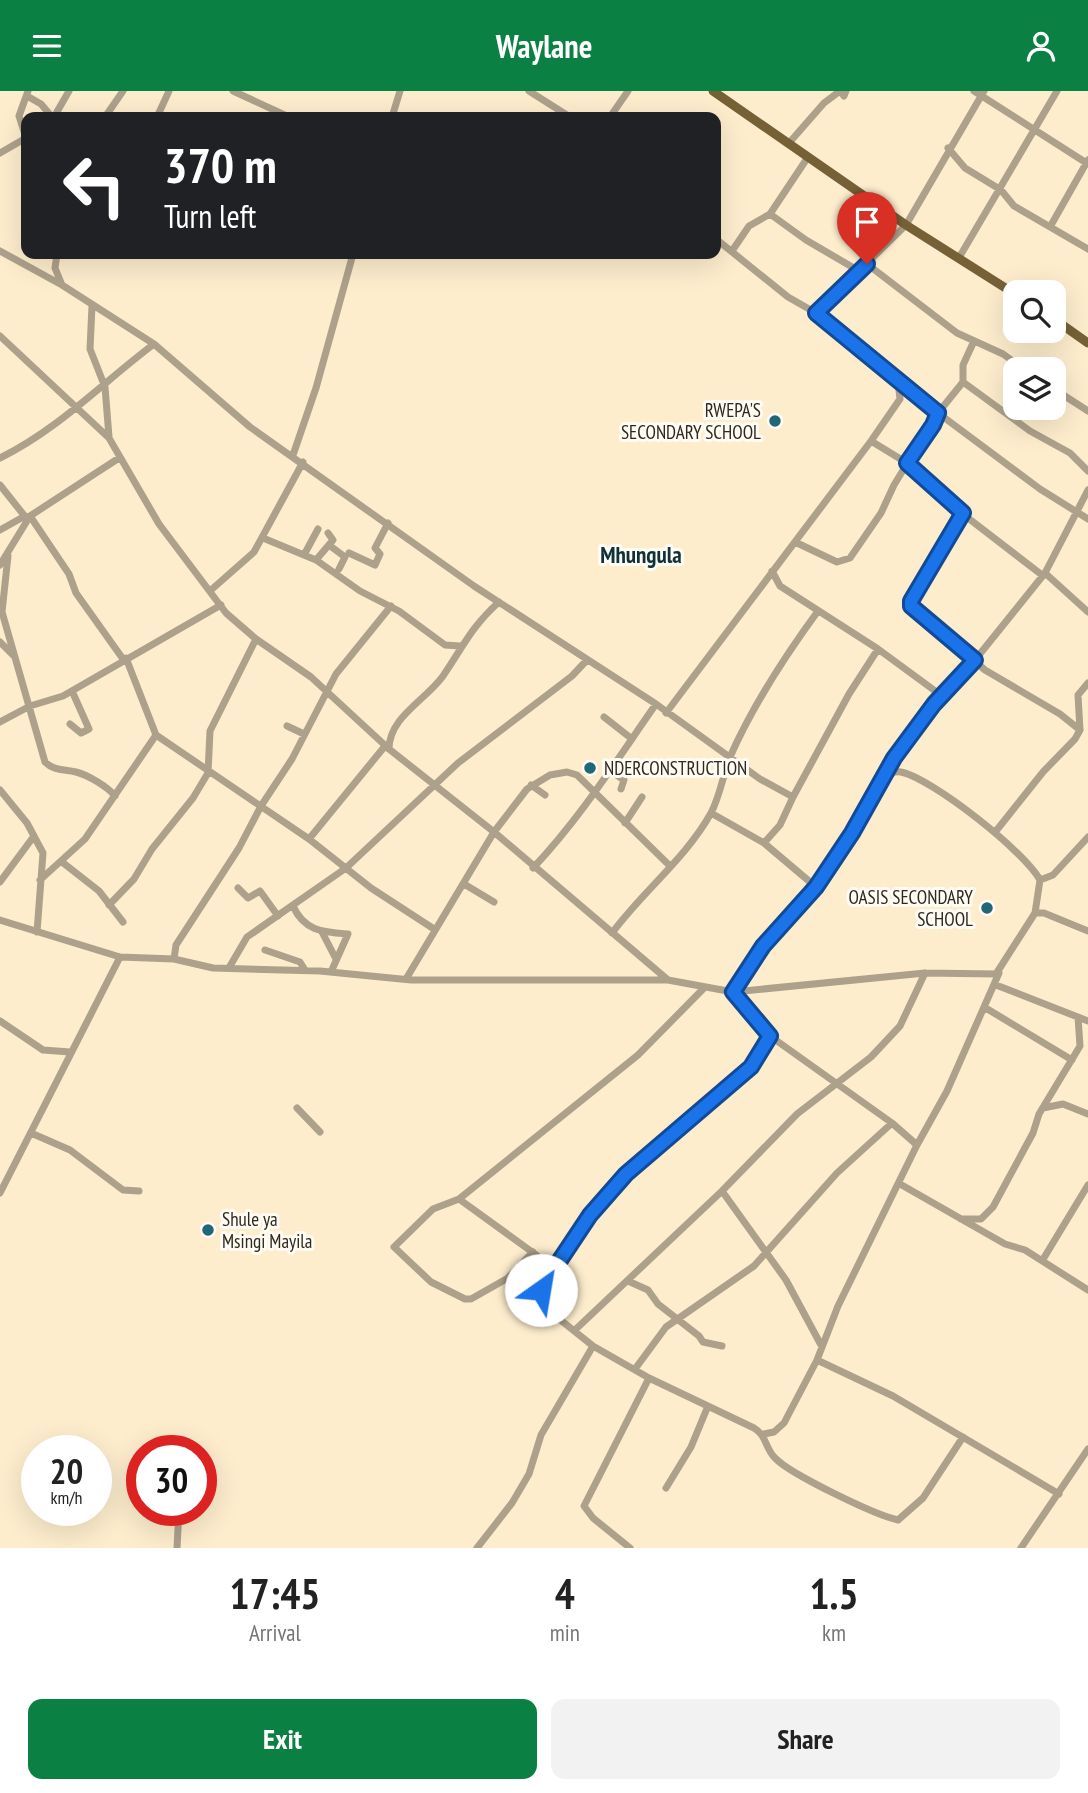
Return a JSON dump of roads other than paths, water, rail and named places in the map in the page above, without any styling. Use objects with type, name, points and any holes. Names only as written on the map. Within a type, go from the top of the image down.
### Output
[{"type":"main road","points":[[713,91],[906,225],[1003,285]]},
{"type":"main road","points":[[1066,327],[1088,342]]},
{"type":"street","points":[[56,112],[69,91]]},
{"type":"street","points":[[109,112],[123,91]]},
{"type":"street","points":[[159,112],[169,91]]},
{"type":"street","points":[[233,91],[278,112]]},
{"type":"street","points":[[394,112],[400,91]]},
{"type":"street","points":[[529,91],[562,112]]},
{"type":"street","points":[[613,112],[628,91]]},
{"type":"street","points":[[789,143],[824,103],[840,91],[844,96],[846,91]]},
{"type":"street","points":[[974,91],[983,94],[1087,162],[1050,227]]},
{"type":"street","points":[[960,256],[1057,91]]},
{"type":"street","points":[[21,122],[19,115],[27,93],[48,112]]},
{"type":"street","points":[[816,313],[906,225],[948,148],[983,94]]},
{"type":"street","points":[[1,154],[21,141]]},
{"type":"street","points":[[948,148],[965,169],[1001,190],[1014,206],[1088,249]]},
{"type":"street","points":[[732,251],[749,226],[770,214],[808,157]]},
{"type":"street","points":[[770,214],[806,240],[859,271]]},
{"type":"street","points":[[721,243],[788,297],[816,313],[938,413],[1040,489],[1088,519]]},
{"type":"street","points":[[0,251],[62,285],[153,344],[250,427],[499,602],[656,704],[730,758],[793,797]]},
{"type":"street","points":[[56,259],[55,268],[62,285]]},
{"type":"street","points":[[293,455],[316,389],[352,259]]},
{"type":"street","points":[[867,264],[915,303],[974,341],[1007,357]]},
{"type":"street","points":[[92,306],[90,349],[105,387],[109,438]]},
{"type":"street","points":[[0,335],[109,438],[169,538],[221,605],[256,639],[311,677],[387,747],[494,832],[668,981]]},
{"type":"street","points":[[795,541],[837,562],[846,562],[881,513],[907,463],[938,413],[963,382],[963,365],[974,341]]},
{"type":"street","points":[[0,458],[27,444],[80,408],[123,367],[153,344]]},
{"type":"street","points":[[666,713],[872,441],[900,399],[898,381]]},
{"type":"street","points":[[963,382],[1030,431],[1073,456],[1088,471]]},
{"type":"street","points":[[1066,397],[1088,411]]},
{"type":"street","points":[[900,399],[920,399]]},
{"type":"street","points":[[872,441],[907,463],[963,513],[1088,612]]},
{"type":"street","points":[[0,530],[27,517],[119,458]]},
{"type":"street","points":[[211,590],[248,560],[263,538],[303,462]]},
{"type":"street","points":[[0,485],[69,574],[76,593],[124,658],[156,736],[309,839],[434,929]]},
{"type":"street","points":[[733,992],[763,946],[816,887],[852,833],[894,758],[1043,574],[1088,490]]},
{"type":"street","points":[[963,513],[911,601],[914,611],[997,678],[1060,714],[1080,730]]},
{"type":"street","points":[[0,565],[8,556],[27,517]]},
{"type":"street","points":[[349,553],[375,565],[380,554],[374,548],[388,523]]},
{"type":"street","points":[[304,555],[318,529]]},
{"type":"street","points":[[317,560],[333,540],[328,533]]},
{"type":"street","points":[[263,538],[317,560],[360,591],[391,606],[445,645],[460,646]]},
{"type":"street","points":[[329,545],[345,557],[339,569]]},
{"type":"street","points":[[8,556],[2,612],[46,764],[78,772],[115,796]]},
{"type":"street","points":[[772,571],[774,580],[780,586],[878,649],[942,696]]},
{"type":"street","points":[[309,839],[387,747],[393,731],[443,676],[460,646],[482,617],[499,602]]},
{"type":"street","points":[[0,722],[30,706],[55,700],[72,691],[124,658],[170,636],[221,605]]},
{"type":"street","points":[[174,959],[176,945],[239,848],[342,664],[369,636],[391,606]]},
{"type":"street","points":[[612,933],[636,901],[670,866],[711,813],[730,758],[766,687],[818,611]]},
{"type":"street","points":[[109,905],[134,879],[152,849],[193,798],[208,773],[211,731],[256,639]]},
{"type":"street","points":[[0,642],[16,657]]},
{"type":"street","points":[[764,843],[780,825],[849,694],[878,649]]},
{"type":"street","points":[[230,966],[247,937],[346,868],[434,784],[572,676],[586,661]]},
{"type":"street","points":[[996,831],[1080,730],[1078,695],[1088,683]]},
{"type":"street","points":[[70,724],[81,733],[89,729],[72,691]]},
{"type":"street","points":[[533,868],[570,829],[597,793],[656,704]]},
{"type":"street","points":[[604,717],[632,739]]},
{"type":"street","points":[[286,726],[304,734]]},
{"type":"street","points":[[40,880],[85,839],[156,736]]},
{"type":"street","points":[[894,758],[901,772],[996,831],[1040,880]]},
{"type":"street","points":[[611,771],[625,780],[621,789]]},
{"type":"street","points":[[885,773],[901,772]]},
{"type":"street","points":[[406,979],[494,832],[531,785],[550,775],[573,773],[597,793],[670,866]]},
{"type":"street","points":[[531,785],[545,795]]},
{"type":"street","points":[[0,790],[34,835],[43,853],[37,932]]},
{"type":"street","points":[[625,823],[642,797]]},
{"type":"street","points":[[711,813],[764,843],[816,887]]},
{"type":"street","points":[[0,881],[34,835]]},
{"type":"street","points":[[1040,880],[1053,875],[1088,837]]},
{"type":"street","points":[[62,862],[89,880],[123,922]]},
{"type":"street","points":[[459,1199],[547,1263],[547,1273],[541,1290],[543,1300],[558,1318],[576,1329],[593,1346],[649,1378],[764,1434],[774,1432],[784,1423],[817,1360],[821,1345],[917,1145],[947,1091],[996,985],[999,972],[1035,913],[1040,880]]},
{"type":"street","points":[[464,884],[494,902]]},
{"type":"street","points":[[238,888],[248,898],[260,891],[278,916]]},
{"type":"street","points":[[293,906],[299,921],[322,932],[348,934],[331,972]]},
{"type":"street","points":[[1035,913],[1044,913],[1088,931]]},
{"type":"street","points":[[0,920],[120,957],[174,959],[205,967],[305,970],[406,979],[668,981],[733,992],[925,973],[999,972]]},
{"type":"street","points":[[322,932],[337,960]]},
{"type":"street","points":[[265,950],[300,962],[305,970]]},
{"type":"street","points":[[0,1193],[120,957]]},
{"type":"street","points":[[576,1329],[722,1191],[797,1114],[819,1094],[837,1084],[871,1057],[900,1027],[925,973]]},
{"type":"street","points":[[996,985],[1088,1021]]},
{"type":"street","points":[[533,1252],[508,1277],[471,1299],[456,1296],[431,1282],[397,1253],[395,1245],[433,1209],[459,1199],[638,1055],[705,988]]},
{"type":"street","points":[[733,992],[770,1036],[892,1123],[917,1145]]},
{"type":"street","points":[[984,1007],[1072,1060]]},
{"type":"street","points":[[1078,1017],[1082,1036]]},
{"type":"street","points":[[0,1021],[43,1050],[70,1052]]},
{"type":"street","points":[[981,1219],[999,1196],[1033,1133],[1042,1108],[1058,1085],[1088,1028]]},
{"type":"street","points":[[547,1273],[558,1263],[590,1215],[626,1174],[751,1067],[770,1036]]},
{"type":"street","points":[[1058,1085],[1057,1094],[1063,1104]]},
{"type":"street","points":[[1042,1108],[1063,1104],[1088,1114]]},
{"type":"street","points":[[297,1108],[320,1132]]},
{"type":"street","points":[[635,1369],[651,1343],[676,1318],[754,1266],[836,1173],[892,1123]]},
{"type":"street","points":[[31,1133],[70,1150],[123,1190],[139,1191]]},
{"type":"street","points":[[900,1184],[984,1232],[1042,1261],[1088,1290]]},
{"type":"street","points":[[1042,1261],[1088,1185]]},
{"type":"street","points":[[722,1191],[786,1280],[821,1345]]},
{"type":"street","points":[[961,1219],[981,1219]]},
{"type":"street","points":[[981,1219],[984,1232]]},
{"type":"street","points":[[628,1282],[648,1290],[658,1304],[703,1342],[722,1346]]},
{"type":"street","points":[[477,1548],[512,1503],[533,1468],[541,1435],[593,1346]]},
{"type":"street","points":[[817,1360],[893,1397],[1059,1494]]},
{"type":"street","points":[[630,1548],[593,1518],[584,1506],[649,1378]]},
{"type":"street","points":[[666,1488],[688,1453],[708,1406]]},
{"type":"street","points":[[764,1434],[773,1457],[787,1467],[898,1520],[923,1498],[963,1437]]},
{"type":"street","points":[[1025,1547],[1088,1449]]},
{"type":"street","points":[[177,1548],[178,1526]]},
{"type":"place","name":"RWEPA'S SECONDARY SCHOOL","points":[[775,421]]},
{"type":"place","name":"NDERCONSTRUCTION","points":[[590,768]]},
{"type":"place","name":"OASIS SECONDARY SCHOOL","points":[[987,908]]},
{"type":"place","name":"Shule ya Msingi Mayila","points":[[208,1230]]},
{"type":"district","name":"Mhungula","points":[[641,555]]}]
